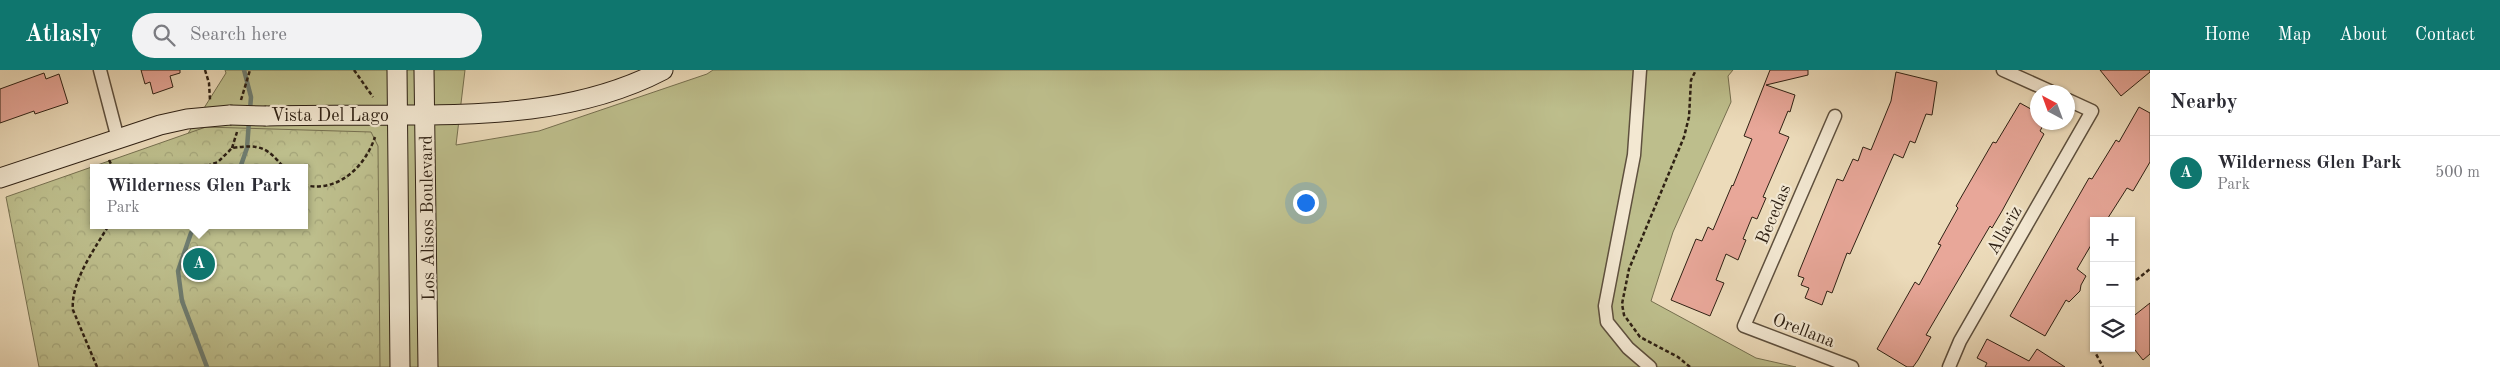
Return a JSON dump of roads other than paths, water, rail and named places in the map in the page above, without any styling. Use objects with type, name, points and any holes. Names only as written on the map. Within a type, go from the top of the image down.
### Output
[{"type":"street","points":[[100,70],[118,139]]},
{"type":"street","name":"Los Alisos Boulevard","points":[[397,70],[400,367]]},
{"type":"street","name":"Los Alisos Boulevard","points":[[424,70],[428,367]]},
{"type":"street","name":"Vista Del Lago","points":[[0,178],[118,139],[187,119],[230,115],[488,114],[547,107],[622,87],[663,70]]},
{"type":"street","points":[[1640,70],[1634,154],[1605,306],[1607,322],[1628,348],[1650,367]]},
{"type":"street","points":[[2003,70],[2036,85]]},
{"type":"street","name":"Allariz","points":[[1949,367],[1960,341],[2092,111],[2075,103]]},
{"type":"street","name":"Becedas","points":[[1744,326],[1835,116]]},
{"type":"street","name":"Orellana","points":[[1744,326],[1852,367]]},
{"type":"waterway","points":[[244,70],[251,97],[250,110]]},
{"type":"waterway","points":[[241,164],[247,148],[249,121]]},
{"type":"waterway","points":[[194,229],[191,233],[178,271],[182,301],[207,367]]},
{"type":"place","name":"Wilderness Glen Park","points":[[199,264]]}]
